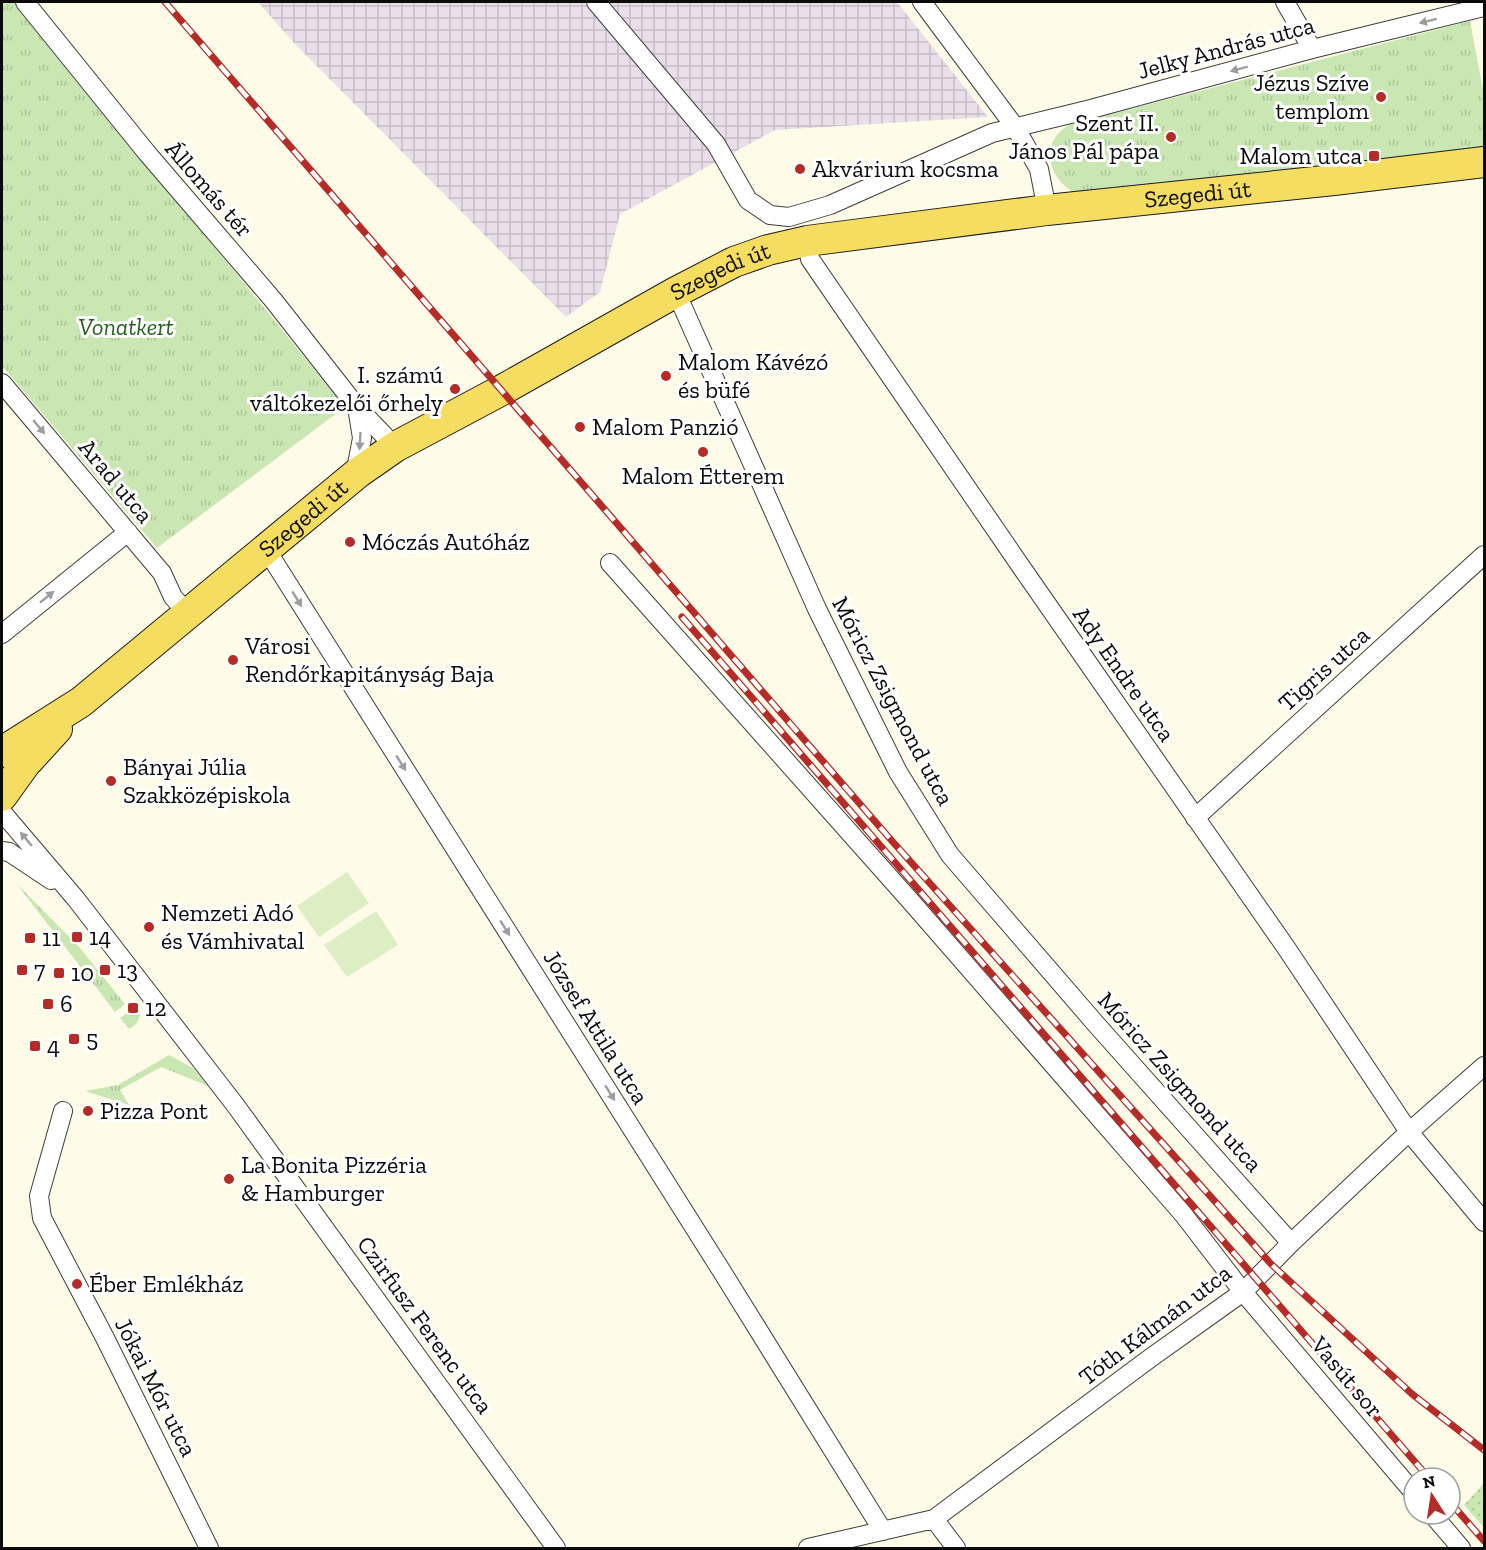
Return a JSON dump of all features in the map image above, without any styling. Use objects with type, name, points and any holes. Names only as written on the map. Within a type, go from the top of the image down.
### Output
[{"type":"main road","name":"Szegedi út","points":[[2,752],[81,702],[356,475],[395,447],[502,390],[676,291],[734,262],[768,250],[807,241],[1047,210],[1482,165]]},
{"type":"main road","name":"Szegedi út","points":[[2,796],[25,764],[81,702]]},
{"type":"street","name":"Állomás tér","points":[[25,2],[147,153],[274,301],[357,406],[395,447]]},
{"type":"street","name":"Jelky András utca","points":[[596,2],[716,144],[748,200],[770,215],[789,217],[830,205],[992,133],[1102,106],[1312,49],[1485,7]]},
{"type":"street","points":[[922,2],[1015,127],[1040,169],[1047,210]]},
{"type":"street","points":[[1285,2],[1312,49]]},
{"type":"street","name":"Ady Endre utca","points":[[807,241],[810,259],[1293,958],[1409,1132],[1485,1222]]},
{"type":"street","name":"Móricz Zsigmond utca","points":[[676,291],[822,619],[898,772],[950,855],[1095,1023],[1291,1243]]},
{"type":"street","name":"Arad utca","points":[[2,383],[162,573],[173,597],[188,614]]},
{"type":"street","name":"Állomás tér","points":[[356,475],[362,438],[357,406]]},
{"type":"street","points":[[2,634],[128,532]]},
{"type":"street","name":"József Attila utca","points":[[266,549],[883,1531]]},
{"type":"street","name":"Tigris utca","points":[[1195,818],[1485,555]]},
{"type":"street","points":[[610,563],[914,905],[1175,1205],[1243,1292]]},
{"type":"street","points":[[2,812],[76,899]]},
{"type":"street","points":[[2,851],[9,852],[39,871],[76,899]]},
{"type":"street","name":"Czirfusz Ferenc utca","points":[[76,899],[236,1106],[556,1548]]},
{"type":"street","name":"Tóth Kálmán utca","points":[[808,1548],[934,1519],[1243,1292],[1291,1243],[1409,1132],[1485,1066]]},
{"type":"street","name":"Jókai Mór utca","points":[[63,1111],[39,1196],[42,1218],[105,1338],[209,1548]]},
{"type":"street","name":"Vasút sor","points":[[1243,1292],[1402,1479]]},
{"type":"street","points":[[934,1519],[956,1548]]},
{"type":"street","points":[[1442,1526],[1461,1548]]},
{"type":"shaded area","points":[[258,2],[897,2],[988,117],[775,130],[620,214],[600,292],[566,317],[295,44]]},
{"type":"green space","name":"Vonatkert","points":[[2,2],[15,2],[345,407],[157,548],[2,366]]},
{"type":"green space","points":[[1470,21],[1484,95],[1484,152],[1075,193],[1058,179],[1053,170],[1050,150],[1053,141],[1059,132],[1069,125]]},
{"type":"green space","points":[[347,872],[369,903],[319,937],[297,906]]},
{"type":"green space","points":[[16,883],[80,948],[125,1004],[115,1012]]},
{"type":"green space","points":[[376,911],[398,945],[347,977],[324,945]]},
{"type":"green space","points":[[135,1007],[140,1015],[129,1029],[120,1018]]},
{"type":"green space","points":[[169,1055],[193,1068],[208,1086],[161,1067],[120,1090],[129,1105],[85,1091],[118,1085]]},
{"type":"green space","points":[[1484,1483],[1484,1528],[1464,1505]]},
{"type":"railway","points":[[165,2],[892,841],[1271,1264],[1412,1394],[1484,1450]]},
{"type":"railway","points":[[682,617],[1419,1466]]},
{"type":"railway","points":[[1462,1516],[1484,1541]]},
{"type":"place","name":"Jézus Szíve templom","points":[[1381,97]]},
{"type":"place","name":"Szent II. János Pál pápa","points":[[1171,137]]},
{"type":"place","name":"Malom utca","points":[[1374,156]]},
{"type":"place","name":"Akvárium kocsma","points":[[800,169]]},
{"type":"place","name":"Malom Kávézó és büfé","points":[[666,376]]},
{"type":"place","name":"I. számú váltókezelői őrhely","points":[[455,389]]},
{"type":"place","name":"Malom Panzió","points":[[580,427]]},
{"type":"place","name":"Malom Étterem","points":[[703,452]]},
{"type":"place","name":"Móczás Autóház","points":[[350,542]]},
{"type":"place","name":"Városi Rendőrkapitányság Baja","points":[[233,660]]},
{"type":"place","name":"Bányai Júlia Szakközépiskola","points":[[111,781]]},
{"type":"place","name":"Nemzeti Adó és Vámhivatal","points":[[149,927]]},
{"type":"place","name":"14","points":[[77,937]]},
{"type":"place","name":"11","points":[[30,938]]},
{"type":"place","name":"7","points":[[22,970]]},
{"type":"place","name":"13","points":[[105,970]]},
{"type":"place","name":"10","points":[[59,973]]},
{"type":"place","name":"6","points":[[48,1004]]},
{"type":"place","name":"12","points":[[133,1008]]},
{"type":"place","name":"5","points":[[74,1039]]},
{"type":"place","name":"4","points":[[35,1046]]},
{"type":"place","name":"Pizza Pont","points":[[88,1111]]},
{"type":"place","name":"La Bonita Pizzéria & Hamburger","points":[[229,1179]]},
{"type":"place","name":"Éber Emlékház","points":[[77,1284]]}]
